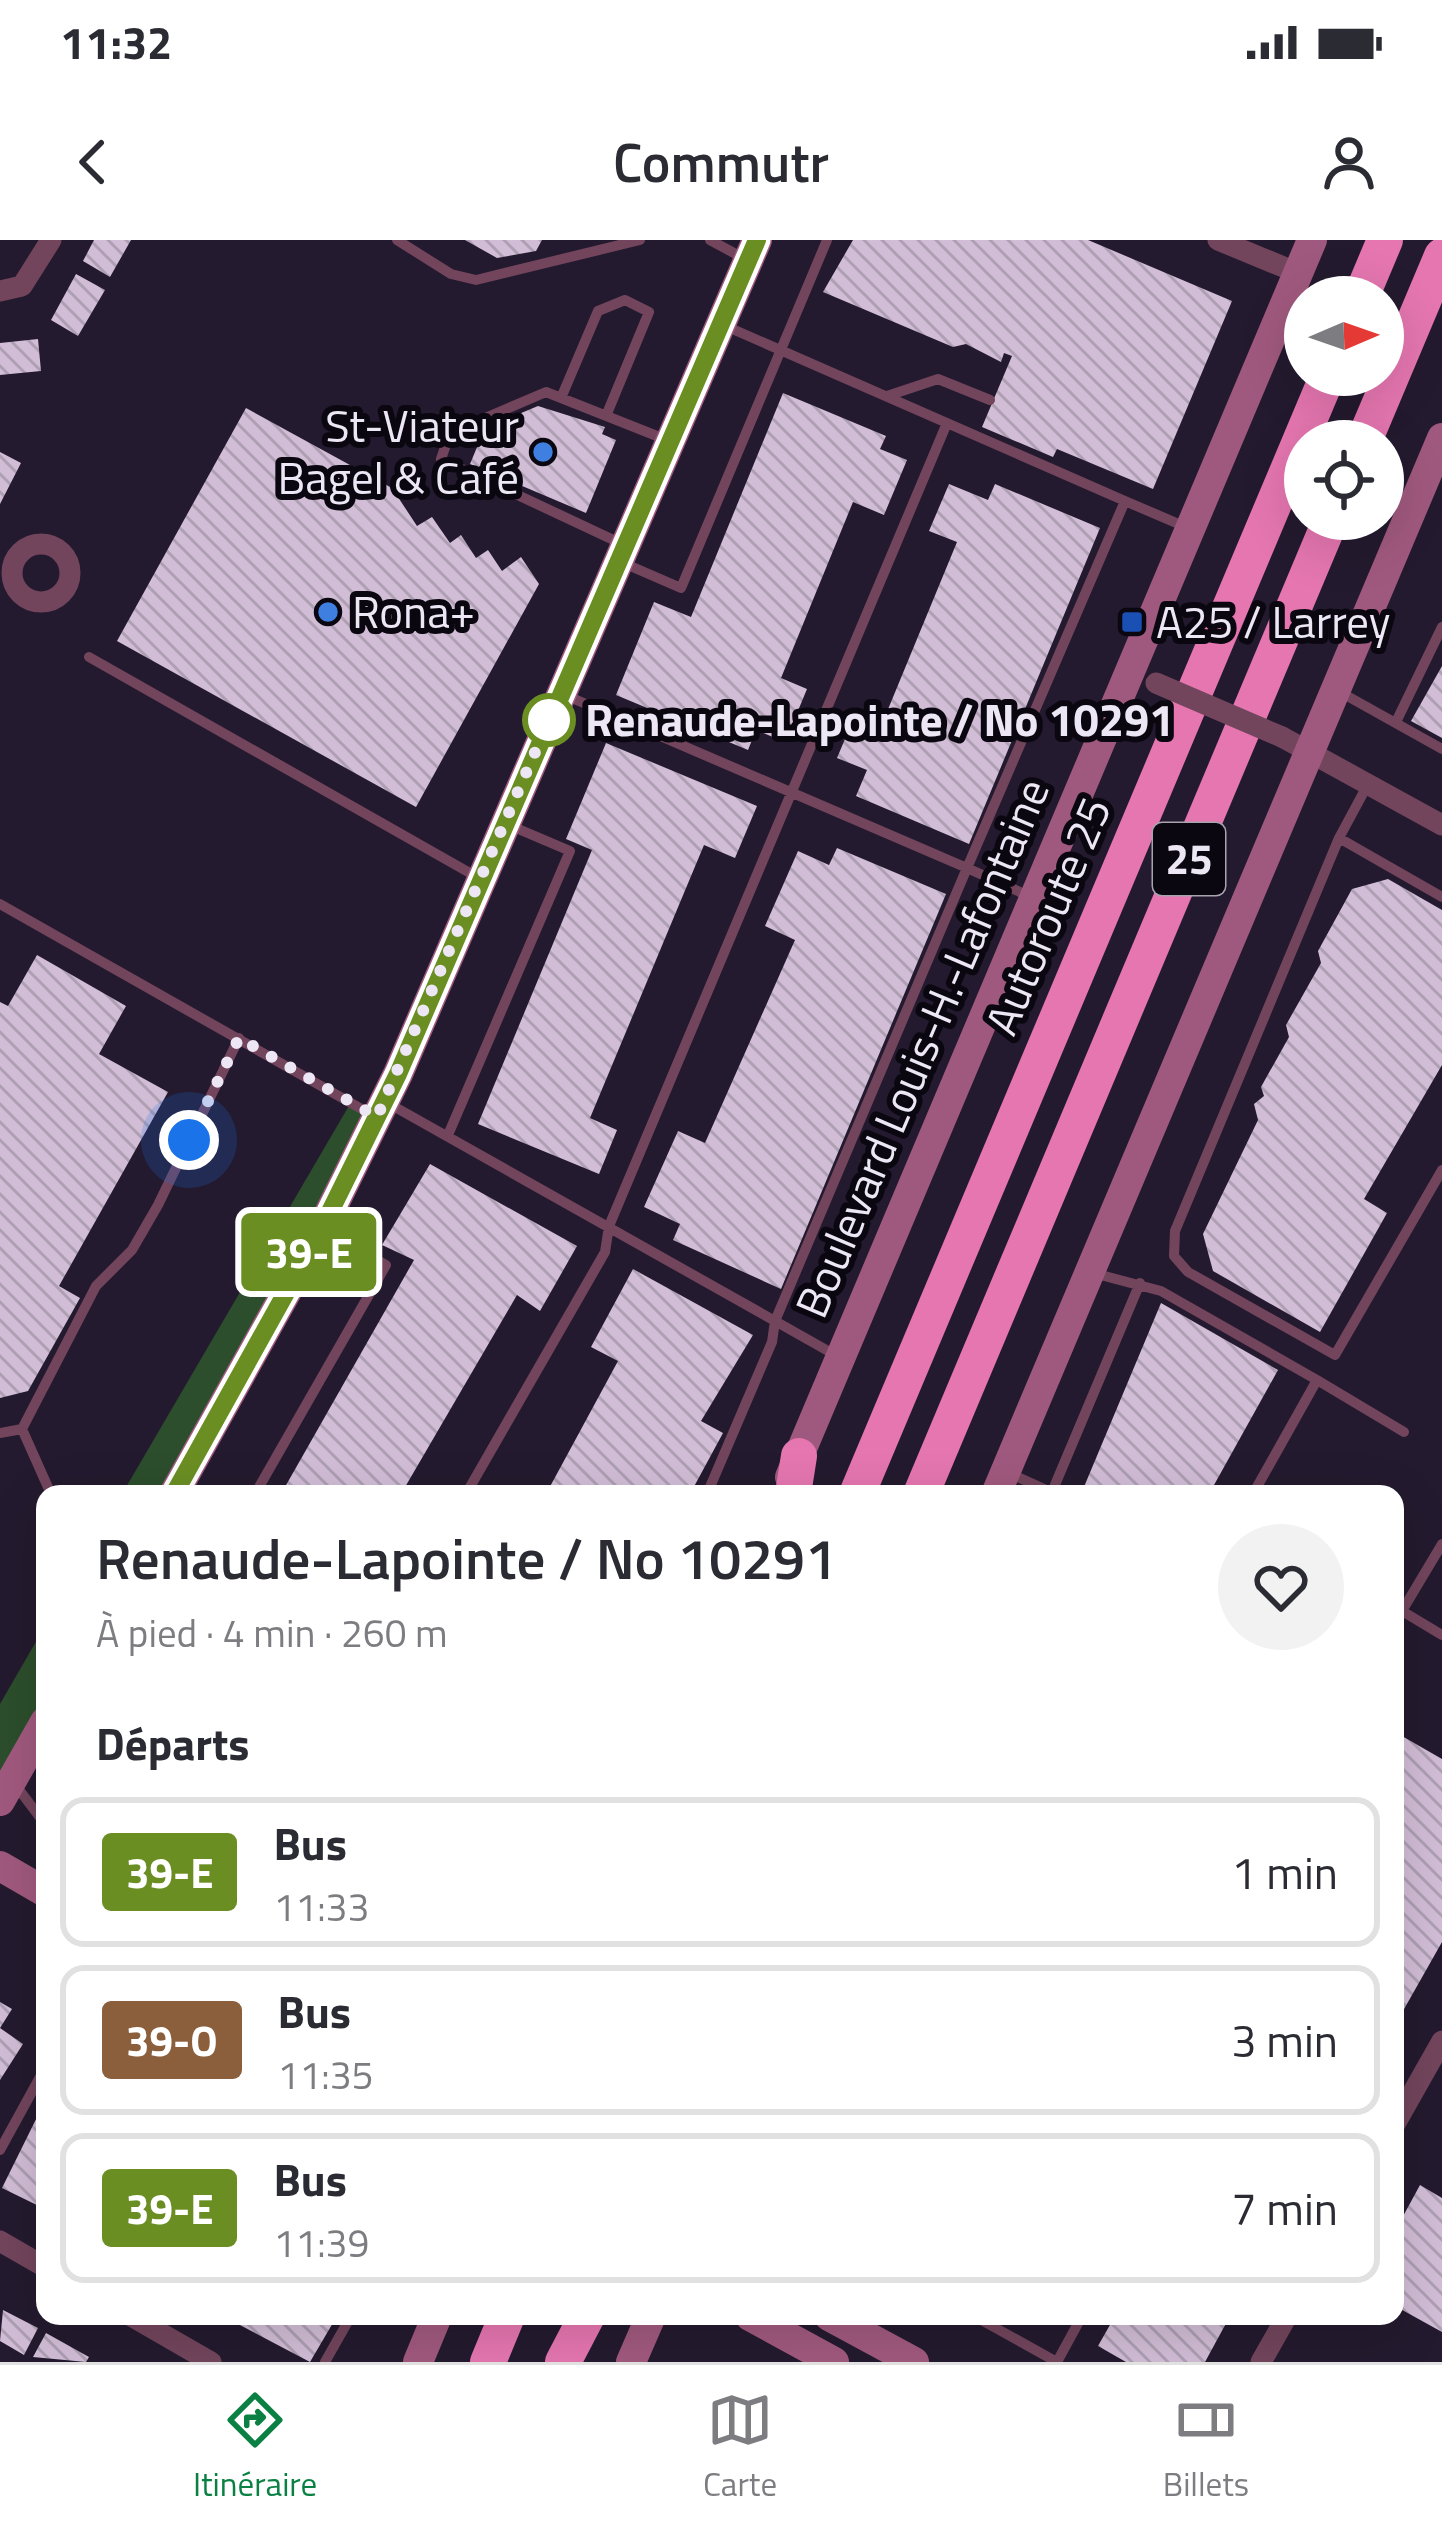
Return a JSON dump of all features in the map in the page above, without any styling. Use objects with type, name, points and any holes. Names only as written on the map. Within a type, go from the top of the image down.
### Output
[{"type":"highway","points":[[1369,276],[1384,240]]},
{"type":"highway","points":[[1373,420],[1442,256]]},
{"type":"highway","name":"Autoroute 25","points":[[861,1485],[1319,396]]},
{"type":"highway","name":"25","points":[[925,1485],[1322,540]]},
{"type":"highway","points":[[795,1485],[799,1456]]},
{"type":"highway","points":[[488,2362],[503,2325]]},
{"type":"highway","points":[[559,2362],[572,2325]]},
{"type":"highway","points":[[559,2362],[582,2325]]},
{"type":"main road","name":"Boulevard Louis-H.-Lafontaine","points":[[787,1485],[1034,898],[1143,678],[1190,529],[1312,240]]},
{"type":"main road","points":[[179,1485],[322,1228],[381,1109],[753,250]]},
{"type":"main road","points":[[1001,1483],[1090,1272],[1296,744],[1335,690],[1442,438]]},
{"type":"main road","points":[[6,1791],[36,1738]]},
{"type":"main road","points":[[0,1866],[36,1887]]},
{"type":"main road","points":[[418,2362],[433,2325]]},
{"type":"main road","points":[[631,2362],[647,2325]]},
{"type":"main road","points":[[766,2325],[834,2362]]},
{"type":"main road","points":[[846,2325],[914,2362]]},
{"type":"street","points":[[0,291],[22,286],[51,240]]},
{"type":"street","points":[[1218,240],[1298,273]]},
{"type":"street","points":[[1143,678],[1296,744],[1442,825]]},
{"type":"street","points":[[1404,2108],[1442,2041]]},
{"type":"street","points":[[0,2241],[36,2262]]},
{"type":"street","points":[[166,2325],[211,2362]]},
{"type":"street","points":[[1261,2362],[1282,2325]]},
{"type":"lane","points":[[397,240],[451,274],[476,280],[640,240]]},
{"type":"lane","points":[[710,240],[753,250]]},
{"type":"lane","points":[[670,441],[546,392],[450,433],[441,459],[681,588],[784,352],[827,240]]},
{"type":"lane","points":[[561,398],[598,311],[625,300],[649,312],[607,416]]},
{"type":"lane","points":[[721,324],[1190,529]]},
{"type":"lane","points":[[886,396],[938,379],[990,400]]},
{"type":"lane","points":[[471,1485],[605,1252],[609,1226],[947,423]]},
{"type":"lane","points":[[711,1485],[772,1342],[775,1322],[1125,501]]},
{"type":"lane","points":[[1396,722],[1442,627]]},
{"type":"lane","points":[[89,657],[480,879]]},
{"type":"lane","points":[[1335,690],[1442,749]]},
{"type":"lane","points":[[560,694],[1034,898]]},
{"type":"lane","points":[[1369,783],[1339,838],[1174,1231],[1174,1256],[1188,1272],[1335,1355],[1442,1169]]},
{"type":"lane","points":[[448,1135],[569,851],[504,824]]},
{"type":"lane","points":[[1339,838],[1442,897]]},
{"type":"lane","points":[[0,904],[239,1038],[381,1109],[448,1135],[840,1358]]},
{"type":"lane","points":[[0,1434],[22,1429],[96,1286],[132,1250],[239,1038]]},
{"type":"lane","points":[[260,1485],[386,1265],[322,1228]]},
{"type":"lane","points":[[1090,1272],[1140,1283],[1404,1432]]},
{"type":"lane","points":[[1057,1485],[1140,1283]]},
{"type":"lane","points":[[1258,1485],[1317,1380]]},
{"type":"lane","points":[[22,1429],[47,1485]]},
{"type":"lane","points":[[1404,1608],[1442,1544]]},
{"type":"lane","points":[[1404,1612],[1442,1635]]},
{"type":"lane","points":[[6,1791],[36,1816]]},
{"type":"lane","points":[[0,2150],[36,2084]]},
{"type":"lane","points":[[325,2362],[346,2325]]},
{"type":"lane","points":[[990,2325],[1057,2362],[1077,2325]]},
{"type":"green space","points":[[350,1104],[377,1117],[179,1485],[127,1485]]},
{"type":"green space","points":[[36,1642],[36,1737],[0,1800],[0,1704]]},
{"type":"building","points":[[94,240],[131,240],[110,277],[83,261]]},
{"type":"building","points":[[465,240],[542,240],[536,251],[497,258]]},
{"type":"building","points":[[853,240],[1088,240],[1232,301],[1153,489],[1057,449],[1053,457],[982,427],[1012,356],[1004,353],[1001,362],[966,344],[953,347],[823,292]]},
{"type":"building","points":[[76,274],[105,290],[78,336],[51,320]]},
{"type":"building","points":[[38,339],[41,371],[0,375],[0,343]]},
{"type":"building","points":[[783,393],[886,436],[880,449],[907,460],[884,515],[853,502],[781,678],[807,689],[785,742],[756,730],[748,750],[616,695],[654,602],[691,617]]},
{"type":"building","name":"St-Viateur Bagel & Café","points":[[538,406],[605,427],[602,434],[616,440],[586,513],[470,464],[485,428]]},
{"type":"building","name":"Rona+","points":[[246,408],[392,488],[417,526],[432,517],[450,543],[461,535],[476,558],[488,550],[502,571],[521,557],[539,584],[416,807],[117,641]]},
{"type":"building","points":[[0,452],[21,463],[0,504]]},
{"type":"building","points":[[949,484],[988,500],[995,484],[1100,528],[969,844],[856,796],[867,770],[837,758],[858,708],[884,719],[957,542],[929,531]]},
{"type":"building","points":[[1442,666],[1442,738],[1411,721]]},
{"type":"building","points":[[606,743],[757,806],[735,858],[704,845],[590,1118],[617,1130],[599,1174],[478,1124],[592,850],[566,839]]},
{"type":"building","points":[[837,848],[946,894],[781,1289],[673,1240],[680,1224],[644,1207],[678,1131],[705,1143],[795,940],[765,926],[798,851],[829,865]]},
{"type":"building","points":[[1388,879],[1442,910],[1442,1065],[1364,1199],[1387,1213],[1320,1332],[1213,1271],[1203,1234],[1258,1120],[1254,1104],[1264,1096],[1261,1087],[1289,1037],[1286,1025],[1321,963],[1318,951],[1352,889]]},
{"type":"building","points":[[37,955],[126,1006],[99,1054],[168,1092],[59,1286],[80,1298],[28,1391],[0,1398],[0,1002],[8,1006]]},
{"type":"building","points":[[430,1164],[577,1246],[540,1311],[517,1295],[406,1485],[286,1485],[414,1260],[382,1245]]},
{"type":"building","points":[[633,1269],[753,1335],[701,1421],[723,1433],[695,1485],[551,1485],[618,1361],[591,1347]]},
{"type":"building","points":[[1161,1303],[1278,1370],[1214,1485],[1085,1485]]},
{"type":"building","points":[[1404,1737],[1442,1759],[1442,1942],[1404,2009]]},
{"type":"building","points":[[0,2002],[12,2009],[0,2028]]},
{"type":"building","points":[[0,2028],[23,2044],[0,2080]]},
{"type":"building","points":[[36,2119],[36,2205],[2,2188]]},
{"type":"building","points":[[1420,2185],[1442,2198],[1442,2332],[1404,2311],[1404,2214]]},
{"type":"building","points":[[3,2310],[38,2328],[24,2355],[0,2341]]},
{"type":"building","points":[[240,2325],[332,2325],[310,2362]]},
{"type":"building","points":[[1110,2325],[1225,2325],[1205,2362],[1126,2362],[1098,2346]]},
{"type":"building","points":[[46,2333],[89,2357],[86,2362],[33,2357]]},
{"type":"bus line","name":"39-E","points":[[179,1485],[322,1228],[398,1074],[757,240]]},
{"type":"place","name":"St-Viateur Bagel & Café","points":[[543,452]]},
{"type":"place","name":"Rona+","points":[[328,612]]},
{"type":"place","name":"A25 / Larrey","points":[[1132,622]]},
{"type":"place","name":"Renaude-Lapointe / No 10291","points":[[549,720]]},
{"type":"route","points":[[189,1140],[239,1038],[377,1117],[549,720]]}]
